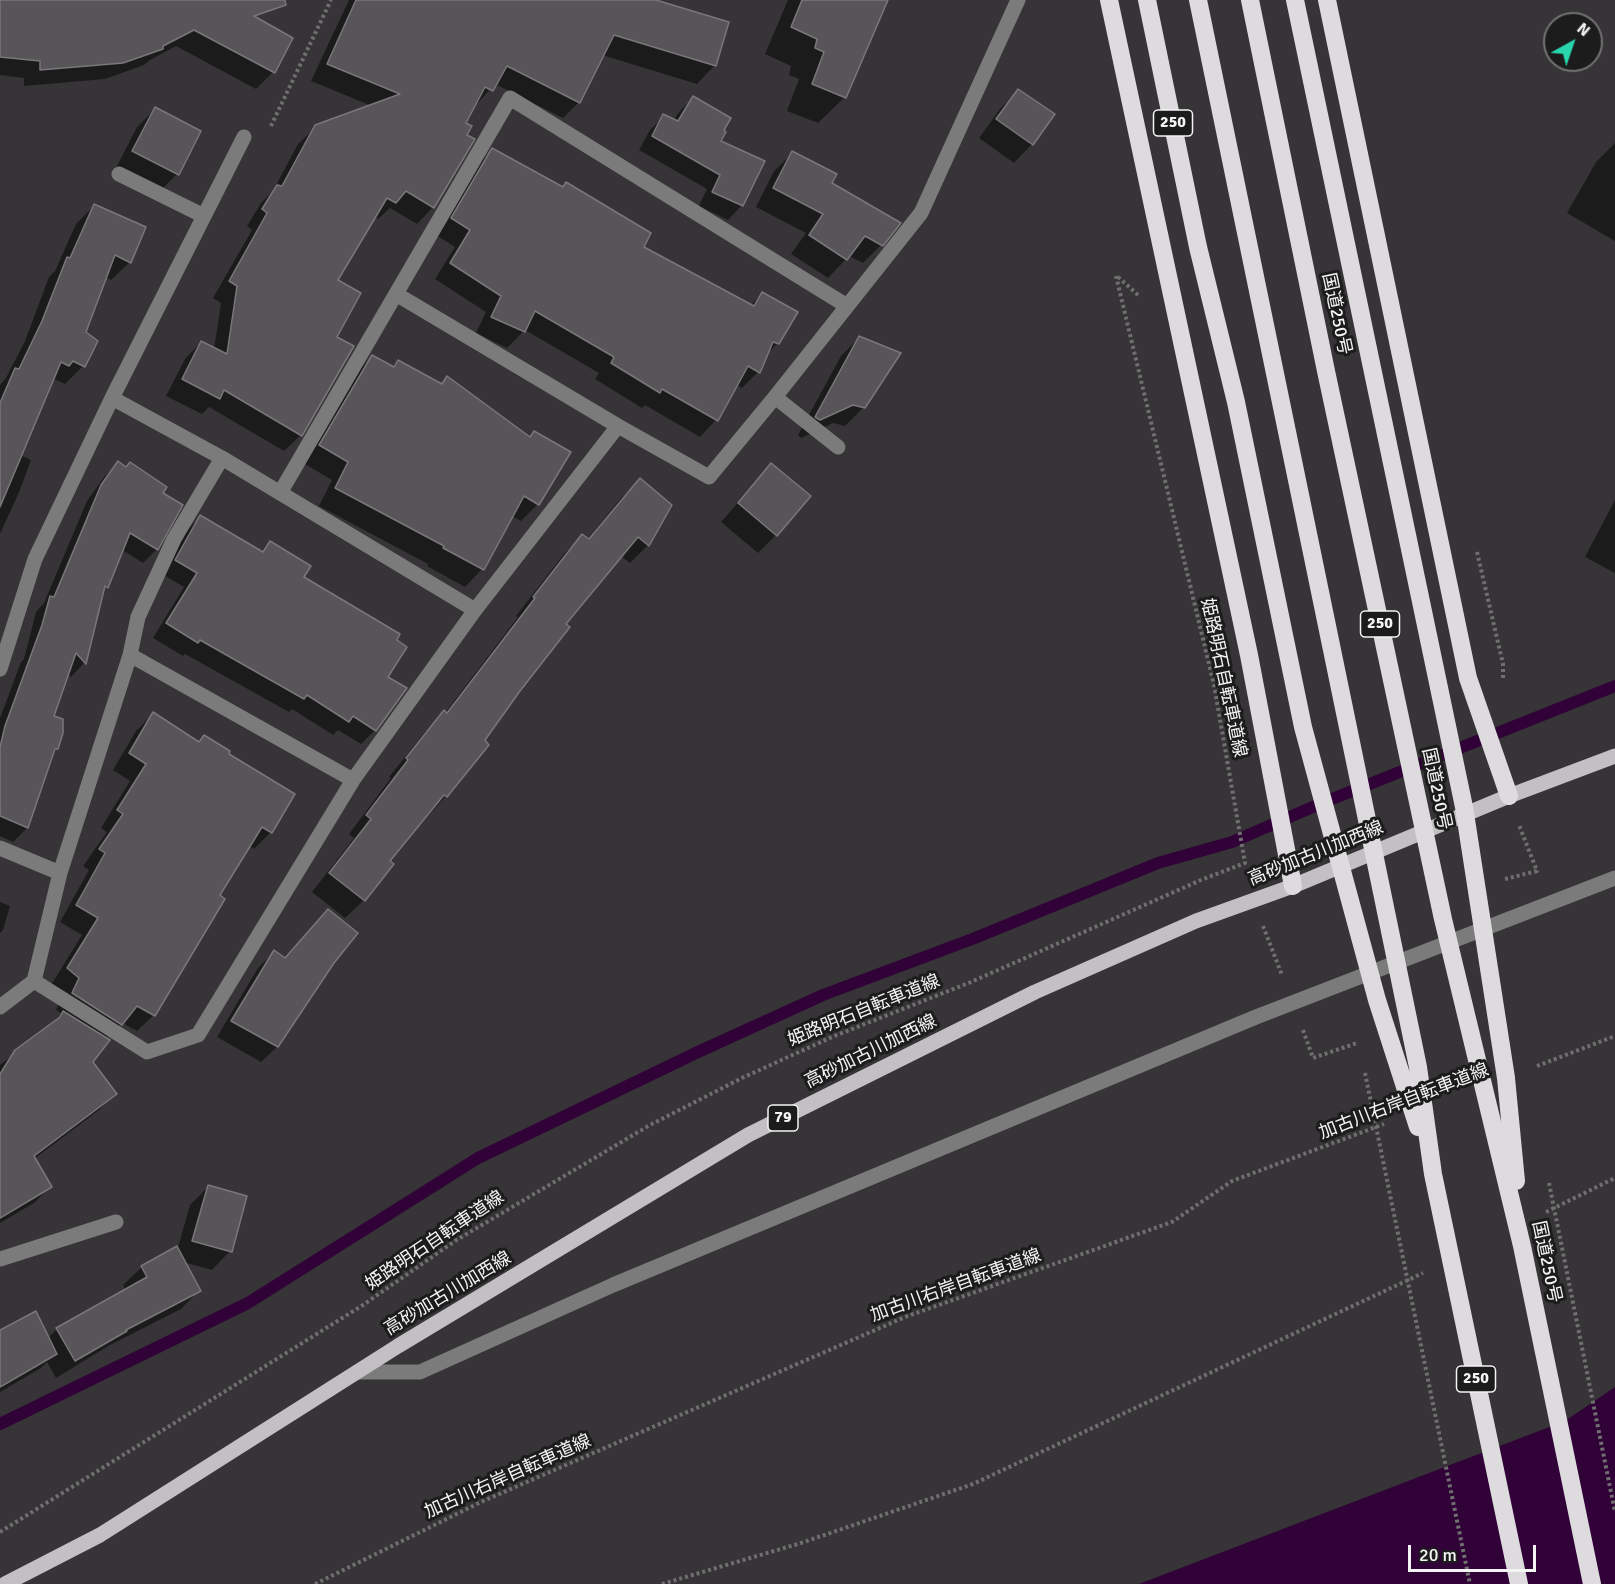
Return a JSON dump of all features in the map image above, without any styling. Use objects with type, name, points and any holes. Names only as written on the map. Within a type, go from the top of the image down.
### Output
[{"type":"highway","points":[[1109,0],[1249,655],[1293,886]]},
{"type":"highway","name":"250","points":[[1147,0],[1198,247],[1236,402],[1303,727],[1377,1000],[1433,1174]]},
{"type":"highway","name":"250","points":[[1198,0],[1418,1067],[1433,1174],[1519,1584]]},
{"type":"highway","name":"国道250号","points":[[1250,0],[1328,382],[1443,919],[1522,1246],[1592,1584]]},
{"type":"highway","name":"250","points":[[1295,0],[1464,807],[1506,1078],[1522,1246]]},
{"type":"highway","points":[[1327,0],[1468,678],[1509,796]]},
{"type":"main road","name":"高砂加古川加西線","points":[[5,1584],[100,1535],[357,1372],[748,1135],[1035,992],[1196,921],[1293,886],[1509,796],[1615,756]]},
{"type":"street","points":[[396,294],[618,426],[709,477],[921,213],[1018,0]]},
{"type":"street","points":[[280,494],[510,98],[847,306]]},
{"type":"street","points":[[0,669],[35,559],[112,398],[244,138]]},
{"type":"street","points":[[119,174],[204,216]]},
{"type":"street","points":[[775,397],[838,447]]},
{"type":"street","points":[[112,398],[222,458],[475,610]]},
{"type":"street","points":[[34,981],[147,1052],[198,1035],[353,780],[475,610],[618,426]]},
{"type":"street","points":[[0,1007],[34,981],[60,873],[130,655],[138,617],[174,539],[222,458]]},
{"type":"street","points":[[130,655],[353,780]]},
{"type":"street","points":[[0,848],[60,873]]},
{"type":"street","points":[[357,1372],[420,1372],[635,1276],[1245,1022],[1615,878]]},
{"type":"street","points":[[0,1259],[116,1222]]},
{"type":"path","points":[[244,138],[270,127],[331,0]]},
{"type":"path","name":"姫路明石自転車道線","points":[[0,1532],[324,1330],[455,1241],[650,1125],[742,1078],[832,1037],[971,982],[1201,880],[1245,863],[1214,685],[1116,276]]},
{"type":"path","points":[[1499,880],[1537,871],[1509,796]]},
{"type":"path","points":[[1528,1070],[1615,1036]]},
{"type":"path","name":"加古川右岸自転車道線","points":[[315,1584],[481,1502],[905,1317],[1172,1222],[1232,1181],[1385,1123]]},
{"type":"path","points":[[1540,1215],[1615,1178]]},
{"type":"path","points":[[662,1584],[801,1543],[973,1484],[1424,1273]]},
{"type":"shaded area","points":[[1615,1387],[1615,1584],[1139,1584],[1565,1421]]},
{"type":"building","points":[[0,0],[285,0],[286,5],[254,16],[293,38],[275,73],[194,30],[163,46],[163,49],[123,63],[40,70],[40,61],[0,57]]},
{"type":"building","points":[[356,0],[656,0],[729,22],[716,66],[614,35],[580,103],[507,66],[493,91],[485,87],[466,123],[472,126],[467,135],[475,139],[434,208],[406,191],[396,203],[387,198],[338,280],[361,293],[337,337],[354,346],[302,436],[224,390],[220,399],[182,379],[201,341],[227,354],[237,286],[229,281],[267,213],[262,209],[277,185],[282,186],[315,125],[400,94],[327,64]]},
{"type":"building","points":[[802,0],[888,0],[846,98],[812,84],[824,52],[815,48],[817,39],[791,27]]},
{"type":"building","points":[[1018,89],[1055,114],[1033,145],[996,119]]},
{"type":"building","points":[[693,96],[731,118],[721,141],[765,161],[743,206],[712,192],[720,175],[652,136],[663,114],[678,121]]},
{"type":"building","points":[[155,107],[201,131],[179,175],[132,151]]},
{"type":"building","points":[[492,148],[563,187],[566,182],[651,233],[644,247],[754,306],[762,292],[798,312],[779,344],[773,342],[760,373],[748,366],[718,421],[662,389],[660,393],[611,363],[614,357],[535,311],[525,332],[491,317],[501,296],[450,263],[470,230],[451,218]]},
{"type":"building","points":[[792,151],[837,174],[832,183],[901,223],[883,246],[865,236],[847,260],[809,235],[823,214],[773,188]]},
{"type":"building","points":[[94,204],[146,227],[131,263],[115,255],[86,332],[98,341],[85,367],[73,361],[69,366],[61,362],[0,507],[0,403],[15,368],[19,369],[42,321],[67,257],[70,258]]},
{"type":"building","points":[[859,336],[901,353],[865,408],[853,405],[820,420],[815,417]]},
{"type":"building","points":[[372,355],[394,367],[398,360],[442,384],[447,376],[530,437],[534,431],[571,452],[539,505],[524,496],[484,570],[335,488],[348,462],[319,445]]},
{"type":"building","points":[[118,461],[126,467],[130,462],[167,487],[163,493],[183,505],[158,550],[130,533],[108,588],[105,586],[86,664],[76,653],[54,716],[63,719],[63,733],[58,749],[55,749],[28,828],[0,816],[0,747],[5,726],[42,625],[50,596],[54,597],[101,485]]},
{"type":"building","points":[[771,463],[811,496],[777,536],[738,503]]},
{"type":"building","points":[[640,478],[672,505],[649,546],[638,537],[566,624],[570,627],[485,740],[489,745],[447,797],[444,795],[390,861],[394,864],[365,901],[329,873],[371,819],[366,815],[408,760],[406,758],[444,710],[447,713],[582,534],[589,539]]},
{"type":"building","points":[[200,515],[263,552],[270,541],[311,566],[304,577],[400,634],[397,640],[407,647],[388,677],[407,688],[376,731],[353,716],[349,722],[307,695],[304,699],[200,640],[198,643],[166,623],[197,573],[175,560]]},
{"type":"building","points":[[153,712],[199,742],[204,735],[230,751],[229,754],[295,794],[272,833],[262,827],[220,895],[225,899],[155,1016],[137,1006],[122,1025],[72,993],[79,978],[67,968],[98,918],[76,905],[105,853],[99,849],[123,814],[117,810],[146,764],[129,753]]},
{"type":"building","points":[[328,909],[358,933],[334,963],[278,1047],[231,1021],[274,950],[285,958]]},
{"type":"building","points":[[63,1011],[110,1040],[93,1062],[117,1094],[34,1156],[52,1187],[0,1218],[0,1074],[15,1050],[60,1017]]},
{"type":"building","points":[[208,1185],[247,1196],[232,1252],[192,1241]]},
{"type":"building","points":[[177,1246],[201,1291],[126,1330],[75,1361],[56,1328],[147,1277],[141,1266]]},
{"type":"building","points":[[36,1311],[57,1354],[0,1387],[0,1330]]},
{"type":"waterway","points":[[0,1424],[248,1303],[478,1158],[698,1052],[823,995],[975,938],[1158,863],[1232,842],[1322,803],[1615,686]]}]
